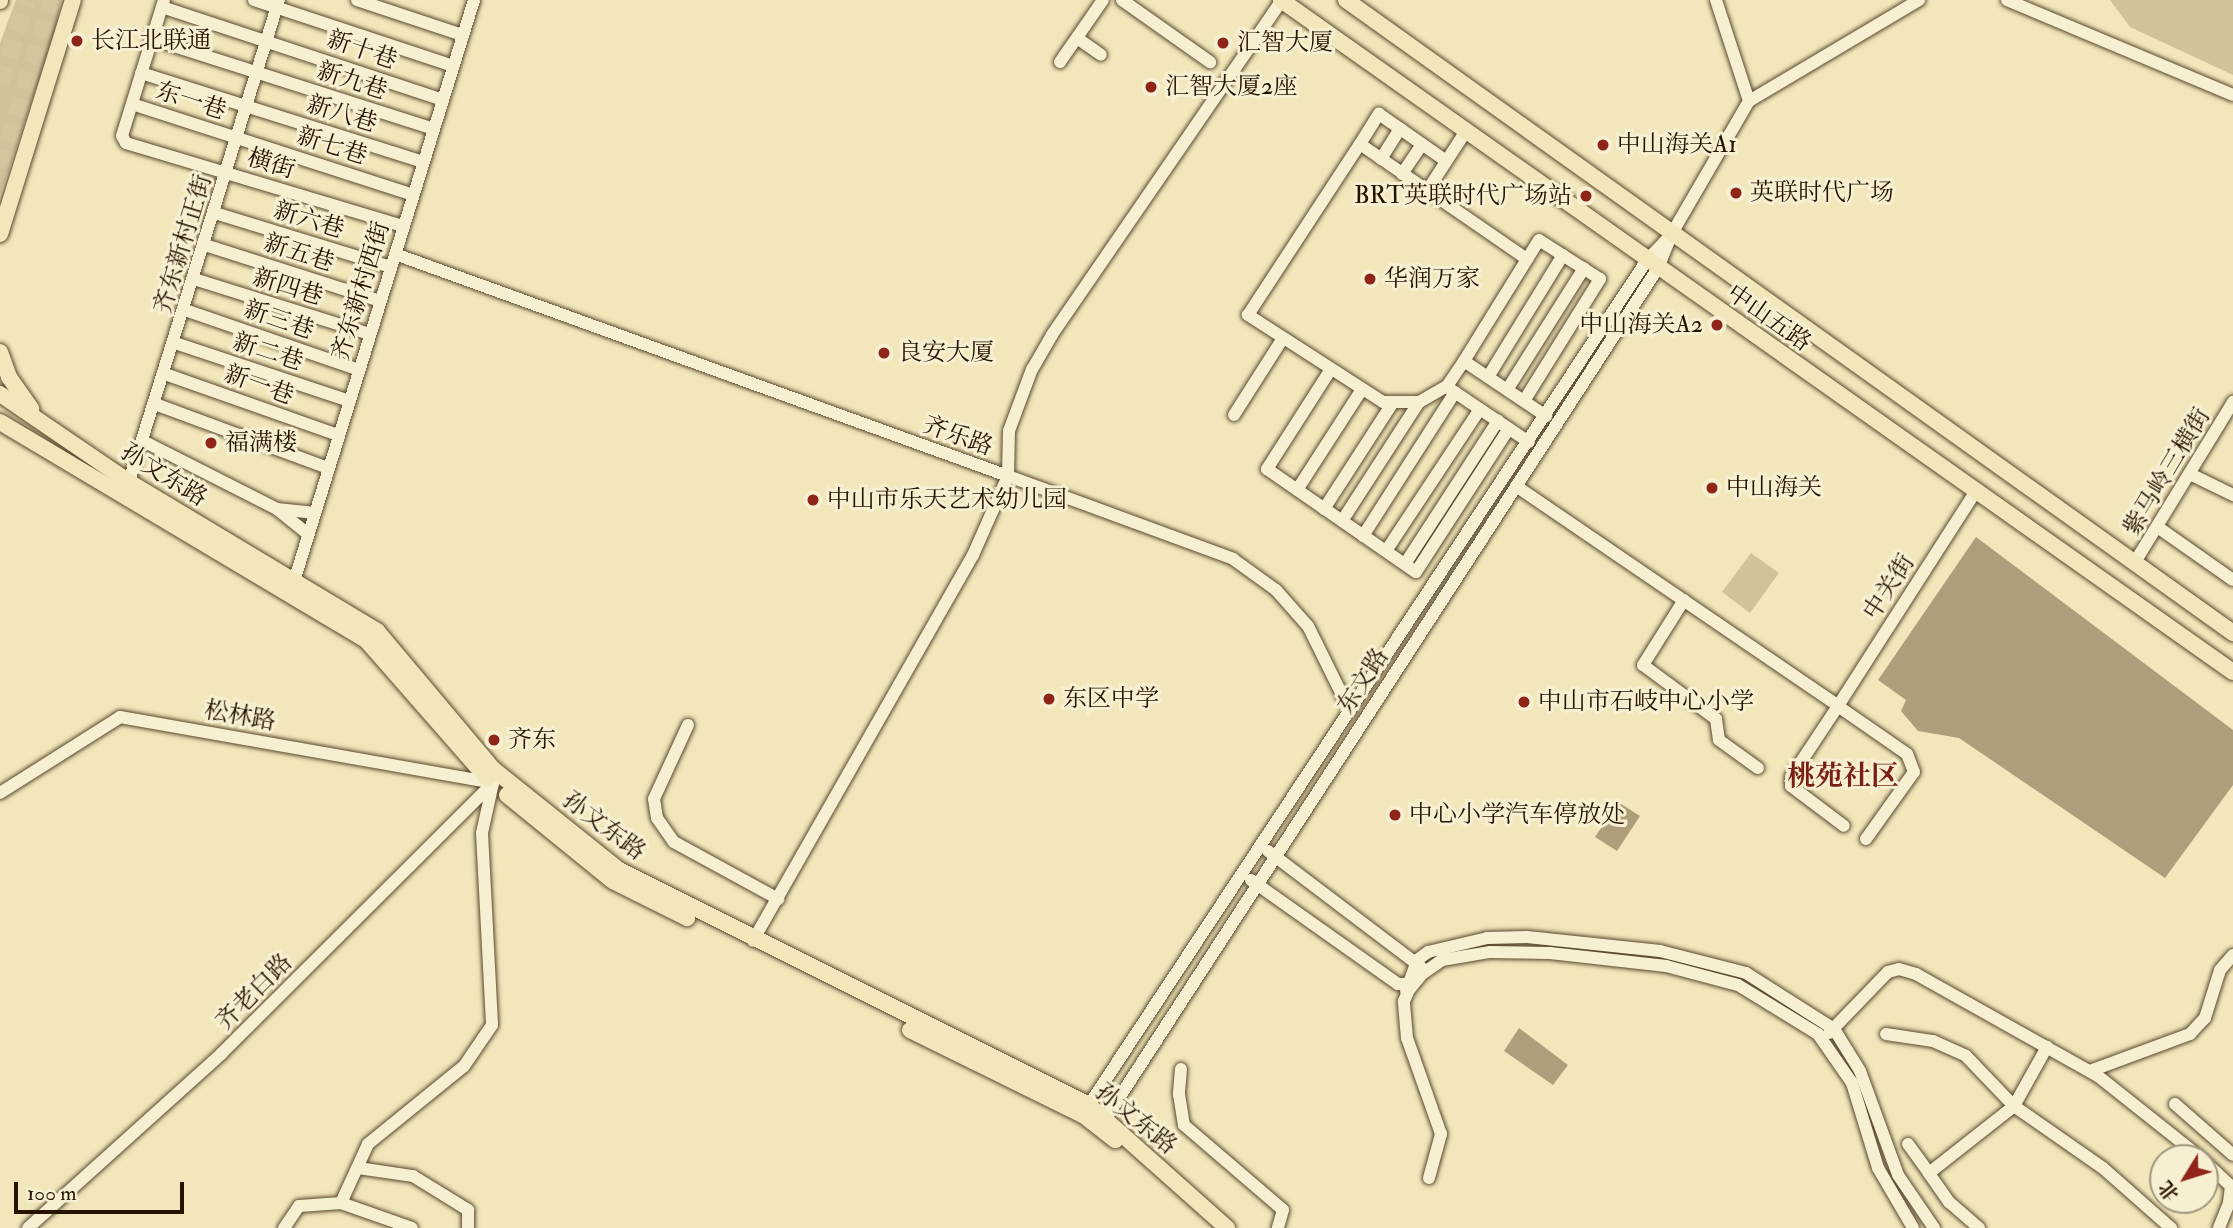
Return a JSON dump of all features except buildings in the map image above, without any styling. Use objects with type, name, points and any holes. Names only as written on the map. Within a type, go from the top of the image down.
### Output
[{"type":"main road","points":[[0,234],[73,0]]},
{"type":"main road","name":"中山五路","points":[[1282,0],[2233,671]]},
{"type":"main road","name":"中山五路","points":[[1346,0],[1671,235],[2233,633]]},
{"type":"main road","points":[[0,352],[9,377],[34,414]]},
{"type":"main road","name":"孙文东路","points":[[0,394],[34,414],[126,490],[367,641],[497,780],[612,881],[1083,1115],[1216,1228]]},
{"type":"main road","name":"孙文东路","points":[[3,426],[294,579],[377,631],[497,780],[619,870],[753,941],[1089,1105],[1227,1228]]},
{"type":"street","points":[[254,0],[278,4],[453,66]]},
{"type":"street","points":[[357,0],[463,35]]},
{"type":"street","points":[[1060,62],[1103,0]]},
{"type":"street","points":[[1122,0],[1210,62]]},
{"type":"street","points":[[1282,0],[1052,335],[1032,369],[1009,431],[1008,476],[1233,559],[1276,590],[1308,626],[1350,711]]},
{"type":"street","points":[[1716,0],[1749,101]]},
{"type":"street","points":[[1653,264],[1749,101],[1919,0]]},
{"type":"street","points":[[2007,0],[2233,95]]},
{"type":"street","name":"齐东新村西街","points":[[290,595],[313,513],[463,35],[470,1]]},
{"type":"street","points":[[132,104],[163,4]]},
{"type":"street","name":"新十巷","points":[[163,4],[443,100]]},
{"type":"street","name":"齐东新村正街","points":[[126,490],[175,343],[278,4]]},
{"type":"street","points":[[1077,38],[1101,55]]},
{"type":"street","name":"新九巷","points":[[152,39],[433,129]]},
{"type":"street","name":"新八巷","points":[[141,73],[423,162]]},
{"type":"street","name":"东一巷","points":[[132,104],[238,138]]},
{"type":"street","name":"横街","points":[[132,104],[122,136],[126,143],[403,226]]},
{"type":"street","points":[[1446,161],[1379,114],[1248,315],[1362,389],[1392,404],[1419,402],[1451,389]]},
{"type":"street","points":[[1381,159],[1400,129]]},
{"type":"street","points":[[1427,191],[1466,131]]},
{"type":"street","name":"新七巷","points":[[238,138],[413,195]]},
{"type":"street","points":[[1360,144],[1527,259]]},
{"type":"street","points":[[1402,174],[1422,144]]},
{"type":"street","name":"新六巷","points":[[215,213],[391,267]]},
{"type":"street","points":[[1363,536],[1451,389],[1464,361],[1539,240],[1600,279],[1524,401]]},
{"type":"street","name":"新五巷","points":[[205,246],[380,301]]},
{"type":"street","name":"齐乐路","points":[[395,254],[1008,476],[973,555],[753,941]]},
{"type":"street","points":[[1488,377],[1563,255]]},
{"type":"street","name":"东文路","points":[[1089,1105],[1546,416],[1653,264]]},
{"type":"street","name":"东文路","points":[[1106,1118],[1516,486],[1653,264]]},
{"type":"street","points":[[1507,390],[1584,268]]},
{"type":"street","name":"新四巷","points":[[194,279],[370,334]]},
{"type":"street","name":"新三巷","points":[[185,310],[359,370]]},
{"type":"street","points":[[1234,415],[1283,338]]},
{"type":"street","name":"新二巷","points":[[175,343],[349,401]]},
{"type":"street","points":[[1464,361],[1546,416]]},
{"type":"street","points":[[1331,369],[1267,469],[1405,564],[1503,425]]},
{"type":"street","name":"新一巷","points":[[165,374],[338,435]]},
{"type":"street","points":[[1297,490],[1362,389]]},
{"type":"street","points":[[1451,389],[1529,442]]},
{"type":"street","points":[[1342,521],[1419,402]]},
{"type":"street","name":"紫马岭三横街","points":[[2135,562],[2192,475],[2233,402]]},
{"type":"street","points":[[155,404],[328,468]]},
{"type":"street","points":[[1324,509],[1392,404]]},
{"type":"street","points":[[1386,551],[1479,409]]},
{"type":"street","points":[[143,441],[277,509],[307,533]]},
{"type":"street","points":[[2192,475],[2233,495]]},
{"type":"street","points":[[1516,486],[1906,754],[1914,772],[1866,839]]},
{"type":"street","name":"中关街","points":[[1844,826],[1791,786],[1791,778],[1976,491]]},
{"type":"street","points":[[277,509],[313,513]]},
{"type":"street","points":[[2159,528],[2233,580]]},
{"type":"street","points":[[1684,600],[1643,665],[1716,719],[1719,740],[1758,768]]},
{"type":"street","name":"松林路","points":[[0,793],[120,717],[497,780]]},
{"type":"street","points":[[688,725],[654,799],[657,818],[674,842],[778,899]]},
{"type":"street","points":[[341,1203],[368,1144],[464,1066],[492,1025],[482,833],[497,780]]},
{"type":"street","name":"齐老白路","points":[[29,1228],[221,1054],[497,780]]},
{"type":"street","points":[[1261,846],[1417,960],[1420,976],[1404,1001]]},
{"type":"street","points":[[1242,874],[1407,986]]},
{"type":"street","points":[[1429,1178],[1441,1134],[1407,1038],[1404,1001],[1417,960],[1438,947],[1487,938],[1527,937],[1660,951],[1746,973],[1834,1029],[1860,1070],[1898,1175],[1934,1228]]},
{"type":"street","points":[[1407,986],[1442,960],[1490,952],[1550,953],[1666,966],[1756,993],[1823,1040],[1852,1083],[1878,1168],[1913,1228]]},
{"type":"street","points":[[2090,1071],[2190,1034],[2205,1018],[2220,970],[2233,955]]},
{"type":"street","points":[[1823,1040],[1888,972],[1899,969],[1916,974],[2090,1071],[2156,1117],[2186,1144]]},
{"type":"street","points":[[1886,1034],[1933,1041],[1966,1056],[2014,1106],[2104,1168],[2171,1228]]},
{"type":"street","points":[[1929,1174],[2014,1106],[2047,1046]]},
{"type":"street","points":[[1181,1069],[1179,1094],[1184,1125],[1283,1210],[1278,1228]]},
{"type":"street","points":[[2175,1104],[2233,1155]]},
{"type":"street","points":[[1909,1144],[1949,1202],[1979,1228]]},
{"type":"street","points":[[358,1168],[413,1176],[468,1210],[468,1228]]},
{"type":"street","points":[[2218,1228],[2229,1203],[2232,1186]]},
{"type":"street","points":[[284,1228],[299,1206],[341,1203],[412,1228]]},
{"type":"shaded area","points":[[16,0],[61,0],[55,32],[0,195],[0,43]]},
{"type":"shaded area","points":[[2110,0],[2233,0],[2233,75],[2130,27]]},
{"type":"shaded area","points":[[1976,537],[2233,730],[2233,785],[2165,878],[1959,738],[1918,731],[1901,711],[1906,700],[1878,680]]},
{"type":"shaded area","points":[[1751,553],[1779,573],[1750,613],[1722,592]]},
{"type":"shaded area","points":[[1618,802],[1640,816],[1617,851],[1595,837]]},
{"type":"shaded area","points":[[1519,1028],[1568,1065],[1553,1085],[1504,1051]]},
{"type":"tunnel","points":[[0,83],[27,0]]},
{"type":"tunnel","points":[[0,167],[52,0]]},
{"type":"place","name":"长江北联通","points":[[77,41]]},
{"type":"place","name":"汇智大厦","points":[[1223,43]]},
{"type":"place","name":"汇智大厦2座","points":[[1151,87]]},
{"type":"place","name":"中山海关A1","points":[[1603,145]]},
{"type":"place","name":"英联时代广场","points":[[1736,193]]},
{"type":"place","name":"BRT英联时代广场站","points":[[1586,196]]},
{"type":"place","name":"华润万家","points":[[1370,279]]},
{"type":"place","name":"中山海关A2","points":[[1717,325]]},
{"type":"place","name":"良安大厦","points":[[884,353]]},
{"type":"place","name":"福满楼","points":[[211,443]]},
{"type":"place","name":"中山海关","points":[[1712,488]]},
{"type":"place","name":"中山市乐天艺术幼儿园","points":[[813,500]]},
{"type":"place","name":"东区中学","points":[[1049,699]]},
{"type":"place","name":"中山市石岐中心小学","points":[[1524,702]]},
{"type":"place","name":"齐东","points":[[494,740]]},
{"type":"place","name":"中心小学汽车停放处","points":[[1395,815]]},
{"type":"district","name":"桃苑社区","points":[[1843,777]]}]
